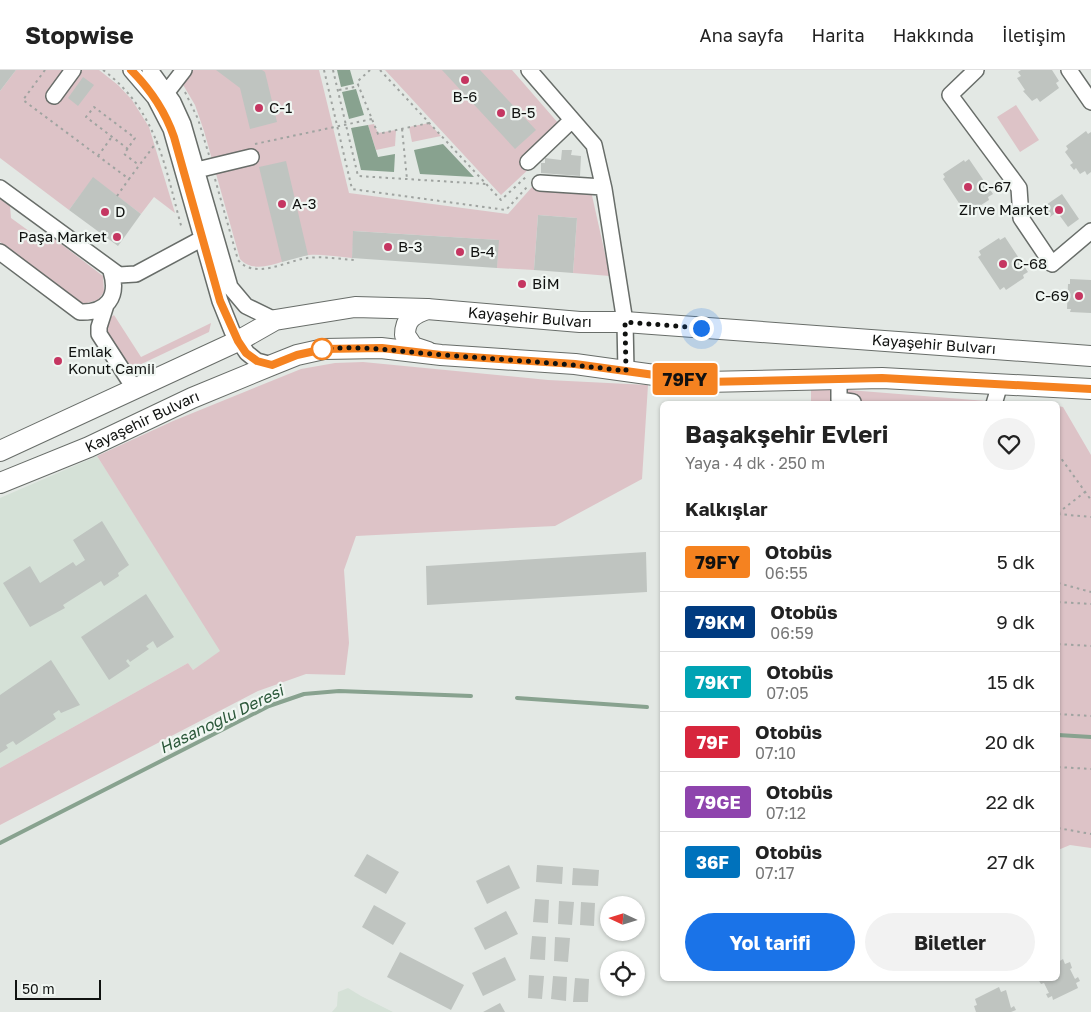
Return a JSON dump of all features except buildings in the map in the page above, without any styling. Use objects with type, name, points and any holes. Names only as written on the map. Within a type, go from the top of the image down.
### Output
[{"type":"main road","name":"Kayaşehir Bulvarı","points":[[0,451],[238,341],[275,320],[355,306],[427,309],[580,322],[625,322],[1091,356]]},
{"type":"main road","points":[[427,309],[414,314],[407,322],[405,336],[413,347],[441,355]]},
{"type":"main road","name":"Kayaşehir Bulvarı","points":[[0,482],[89,447],[192,398],[297,355],[338,348],[382,348],[441,355],[575,364],[705,382],[882,378],[1091,389]]},
{"type":"street","points":[[54,96],[73,70]]},
{"type":"street","points":[[131,70],[155,98],[170,125],[220,301],[238,341],[246,353],[257,361],[272,365]]},
{"type":"street","points":[[150,70],[167,92],[179,113],[230,287],[246,306],[275,320]]},
{"type":"street","points":[[529,70],[594,145],[603,187],[625,322],[626,371]]},
{"type":"street","points":[[976,70],[950,95],[1019,188],[1021,218],[1052,264],[1091,231]]},
{"type":"street","points":[[1069,70],[1091,102]]},
{"type":"street","points":[[167,92],[180,75]]},
{"type":"street","points":[[572,120],[532,175],[603,187]]},
{"type":"street","points":[[195,163],[252,150]]},
{"type":"street","points":[[0,188],[111,271],[125,276],[136,274],[203,238]]},
{"type":"street","points":[[0,252],[80,312],[96,311],[106,305]]},
{"type":"street","points":[[111,271],[114,288],[106,305],[99,334],[134,388]]},
{"type":"street","points":[[839,379],[839,400],[846,401]]},
{"type":"street","points":[[995,401],[1000,384]]},
{"type":"path","points":[[45,70],[23,100],[129,179]]},
{"type":"path","points":[[103,70],[134,98],[147,117],[157,141],[182,230]]},
{"type":"path","points":[[324,70],[352,189],[506,210],[532,175]]},
{"type":"path","points":[[333,70],[358,176],[486,184]]},
{"type":"path","points":[[370,70],[357,82],[378,134],[428,123]]},
{"type":"path","points":[[380,70],[501,200],[532,175]]},
{"type":"path","points":[[180,75],[193,106],[210,160],[238,260],[246,268],[256,270],[308,257],[354,260]]},
{"type":"path","points":[[338,90],[359,86]]},
{"type":"path","points":[[30,112],[33,107]]},
{"type":"path","points":[[128,148],[86,118],[94,107],[135,138],[124,154],[139,166]]},
{"type":"path","points":[[252,150],[337,126],[372,119]]},
{"type":"path","points":[[117,196],[170,125]]},
{"type":"path","points":[[402,128],[407,179]]},
{"type":"path","points":[[98,156],[112,137]]},
{"type":"path","points":[[195,163],[210,160]]},
{"type":"path","points":[[1060,457],[1091,500]]},
{"type":"path","points":[[1060,512],[1085,492]]},
{"type":"path","points":[[1060,514],[1091,517]]},
{"type":"path","points":[[1060,584],[1091,592]]},
{"type":"path","points":[[1060,602],[1091,604]]},
{"type":"path","points":[[1060,644],[1091,646]]},
{"type":"path","points":[[1060,714],[1091,716]]},
{"type":"path","points":[[1060,767],[1091,769]]},
{"type":"path","points":[[1060,828],[1091,834]]},
{"type":"shaded area","points":[[16,70],[99,70],[118,85],[132,100],[149,127],[175,213],[154,197],[141,214],[93,178],[69,210],[0,158],[0,91]]},
{"type":"shaded area","points":[[191,70],[319,70],[349,193],[508,214],[540,178],[591,191],[610,276],[573,273],[577,218],[538,215],[534,270],[497,268],[498,240],[354,231],[352,258],[309,255],[273,265],[255,267],[247,264],[240,259],[204,131],[195,105],[182,83]]},
{"type":"shaded area","points":[[337,70],[350,70],[354,84],[341,87]]},
{"type":"shaded area","points":[[385,70],[512,70],[559,124],[532,166],[501,195]]},
{"type":"shaded area","points":[[356,89],[364,115],[349,119],[342,92]]},
{"type":"shaded area","points":[[1016,105],[1039,140],[1020,152],[997,117]]},
{"type":"shaded area","points":[[429,123],[441,136],[412,142],[409,127]]},
{"type":"shaded area","points":[[374,124],[378,133],[396,130],[395,146],[376,150],[368,125]]},
{"type":"shaded area","points":[[368,125],[378,157],[395,154],[394,172],[361,170],[351,128]]},
{"type":"shaded area","points":[[443,144],[474,177],[420,174],[414,150]]},
{"type":"shaded area","points":[[0,199],[10,206],[11,218],[40,239],[52,237],[103,276],[104,292],[98,300],[83,304],[0,242]]},
{"type":"shaded area","points":[[114,315],[141,357],[211,323],[209,332],[131,369],[103,331],[109,319]]},
{"type":"shaded area","points":[[363,362],[548,380],[648,385],[642,479],[555,526],[356,536],[344,570],[349,643],[345,675],[306,674],[258,691],[0,825],[0,768],[188,663],[193,670],[220,651],[97,456],[173,421],[301,369],[335,363]]},
{"type":"shaded area","points":[[811,387],[986,401],[811,401]]},
{"type":"shaded area","points":[[1060,406],[1063,407],[1091,455],[1091,848],[1070,845],[1060,849]]},
{"type":"shaded area","points":[[97,456],[221,651],[193,670],[188,663],[0,768],[0,498]]},
{"type":"shaded area","points":[[348,988],[393,1012],[332,1012],[337,1006],[338,992]]},
{"type":"waterway","name":"Hasanoğlu Deresi","points":[[0,843],[269,706],[304,694],[339,691],[471,696]]},
{"type":"waterway","name":"Hasanoğlu Deresi","points":[[517,698],[647,707]]},
{"type":"waterway","name":"Hasanoğlu Deresi","points":[[1060,735],[1091,737]]},
{"type":"bus line","name":"79FY","points":[[131,70],[148,88],[167,118],[220,301],[238,341],[246,353],[257,361],[272,365],[297,355],[324,349],[382,348],[441,355],[575,364],[705,382],[735,383],[882,378],[1091,389]]},
{"type":"place","name":"B-6","points":[[465,80]]},
{"type":"place","name":"C-1","points":[[259,108]]},
{"type":"place","name":"B-5","points":[[501,113]]},
{"type":"place","name":"C-67","points":[[968,187]]},
{"type":"place","name":"A-3","points":[[282,204]]},
{"type":"place","name":"Zirve Market","points":[[1059,210]]},
{"type":"place","name":"D","points":[[105,212]]},
{"type":"place","name":"Paşa Market","points":[[117,237]]},
{"type":"place","name":"B-3","points":[[388,247]]},
{"type":"place","name":"B-4","points":[[460,252]]},
{"type":"place","name":"C-68","points":[[1003,264]]},
{"type":"place","name":"BİM","points":[[522,284]]},
{"type":"place","name":"C-69","points":[[1079,296]]},
{"type":"place","name":"Emlak Konut Camii","points":[[58,361]]},
{"type":"route","points":[[322,349],[382,348],[441,355],[575,364],[626,371],[625,322],[701,328]]}]
